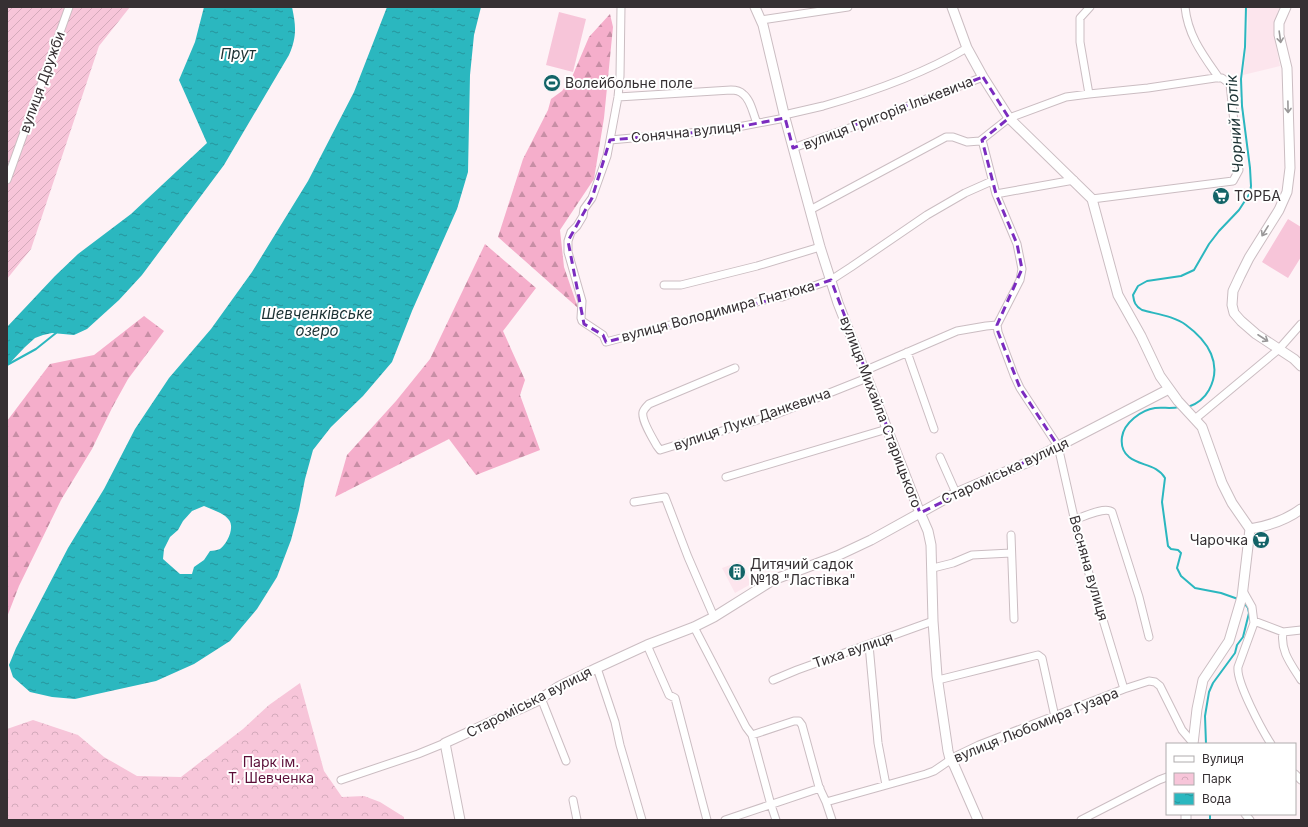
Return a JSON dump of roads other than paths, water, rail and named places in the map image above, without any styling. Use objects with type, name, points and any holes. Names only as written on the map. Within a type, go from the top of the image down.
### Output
[{"type":"street","name":"вулиця Дружби","points":[[7,180],[70,7]]},
{"type":"street","points":[[610,140],[618,97],[620,76],[621,7]]},
{"type":"street","name":"вулиця Михайла Старицького","points":[[755,7],[761,20],[793,148],[820,247],[866,375],[929,536],[932,549],[933,621],[938,680],[950,759],[978,820]]},
{"type":"street","points":[[761,20],[848,7]]},
{"type":"street","points":[[952,7],[967,48],[983,77],[1009,118],[1092,199],[1118,295],[1141,336],[1160,376],[1178,401],[1202,427],[1222,483],[1232,503],[1250,529],[1243,591],[1229,641],[1204,680],[1197,709],[1193,743]]},
{"type":"street","points":[[1089,94],[1080,42],[1080,18],[1090,7]]},
{"type":"street","points":[[1184,7],[1199,51],[1219,78]]},
{"type":"street","points":[[1286,7],[1279,23],[1279,35],[1287,68],[1290,168],[1287,192],[1279,210],[1249,258],[1240,276],[1233,291],[1232,305],[1234,313],[1241,321],[1256,334],[1301,366]]},
{"type":"street","name":"Сонячна вулиця","points":[[610,140],[722,130],[748,126],[785,117],[895,82],[929,68],[967,48]]},
{"type":"street","name":"вулиця Григорія Ількевича","points":[[793,148],[983,77]]},
{"type":"street","points":[[810,210],[946,137],[953,136],[967,142],[977,142],[982,140],[1009,118],[1061,99],[1089,94],[1148,88],[1219,78],[1224,79],[1230,84],[1239,170],[1233,181],[1092,199]]},
{"type":"street","points":[[618,97],[735,90],[746,96],[757,123]]},
{"type":"street","name":"вулиця Володимира Гнатюка","points":[[610,140],[607,156],[592,198],[571,232],[568,241],[568,252],[582,301],[582,321],[584,324],[603,335],[606,342],[772,298],[782,297],[831,280],[927,215],[964,193],[992,181]]},
{"type":"street","points":[[982,140],[996,194],[1017,244],[1022,270],[1020,280],[997,325],[1000,339],[1016,381],[1058,446]]},
{"type":"street","points":[[996,194],[1074,180]]},
{"type":"street","points":[[664,286],[681,285],[757,266],[820,247]]},
{"type":"street","points":[[1195,419],[1279,349],[1301,324]]},
{"type":"street","name":"вулиця Луки Данкевича","points":[[735,368],[649,404],[645,408],[643,411],[643,418],[660,450],[774,415],[866,375],[907,352],[957,331],[997,325]]},
{"type":"street","points":[[907,352],[934,429]]},
{"type":"street","name":"Староміська вулиця","points":[[341,780],[418,754],[445,743],[541,698],[558,687],[596,668],[694,627],[714,617],[773,580],[837,556],[871,540],[956,493],[1026,463],[1169,389]]},
{"type":"street","points":[[726,477],[887,429]]},
{"type":"street","name":"Весняна вулиця","points":[[1058,446],[1080,544],[1124,689]]},
{"type":"street","points":[[940,457],[956,493]]},
{"type":"street","points":[[634,502],[665,497],[688,557],[714,617]]},
{"type":"street","points":[[1074,520],[1102,510],[1107,509],[1112,512],[1139,596],[1149,637]]},
{"type":"street","points":[[1250,529],[1286,518],[1301,509]]},
{"type":"street","points":[[1011,535],[1014,619]]},
{"type":"street","points":[[933,568],[953,563],[970,556],[1011,553]]},
{"type":"street","points":[[1243,591],[1252,607],[1254,621],[1253,628],[1237,672],[1261,728],[1270,743]]},
{"type":"street","name":"Тиха вулиця","points":[[773,680],[933,621]]},
{"type":"street","points":[[1254,621],[1283,632],[1301,630]]},
{"type":"street","points":[[694,627],[746,727],[752,735],[776,820]]},
{"type":"street","points":[[1283,632],[1282,640],[1284,651],[1301,680]]},
{"type":"street","points":[[869,645],[878,743],[886,785]]},
{"type":"street","points":[[647,646],[669,695],[675,698],[707,820]]},
{"type":"street","points":[[938,680],[1038,655],[1042,658],[1055,717]]},
{"type":"street","points":[[596,668],[612,711],[620,745],[642,820]]},
{"type":"street","name":"вулиця Любомира Гузара","points":[[826,802],[931,773],[950,759],[1005,734],[1055,717],[1124,689],[1149,681],[1159,684],[1182,730],[1192,743]]},
{"type":"street","points":[[541,698],[566,760]]},
{"type":"street","points":[[752,735],[794,721],[800,722],[805,733],[820,788],[832,820]]},
{"type":"street","points":[[445,743],[460,820]]},
{"type":"street","points":[[1082,820],[1166,777]]},
{"type":"street","points":[[724,820],[820,788]]},
{"type":"street","points":[[573,800],[577,820]]},
{"type":"water","name":"Прут","points":[[204,7],[292,7],[295,37],[289,55],[224,165],[142,275],[119,300],[87,329],[74,335],[52,333],[35,338],[7,366],[7,327],[78,254],[131,214],[207,143],[179,80],[195,42]]},
{"type":"water","name":"Шевченківське озеро","points":[[387,7],[481,7],[474,35],[470,75],[468,172],[457,209],[412,311],[392,362],[363,396],[331,427],[313,450],[291,540],[277,577],[257,609],[230,641],[194,664],[156,681],[75,699],[52,697],[30,692],[13,677],[9,665],[16,648],[68,548],[104,489],[135,429],[169,378],[211,329],[252,272],[308,181],[354,92]],"holes":[[[204,506],[227,518],[231,523],[231,531],[223,547],[210,551],[204,560],[194,567],[192,574],[180,574],[163,559],[164,549],[170,537],[178,530],[183,521],[192,511]]]},
{"type":"waterway","name":"Чорний Потік","points":[[1188,407],[1200,401],[1209,390],[1213,380],[1214,371],[1214,362],[1211,354],[1207,346],[1194,331],[1181,322],[1170,317],[1142,310],[1135,304],[1133,295],[1138,286],[1147,281],[1181,276],[1194,270],[1209,244],[1239,210],[1250,193],[1250,168],[1242,106],[1241,79],[1245,47],[1246,7]]},
{"type":"waterway","points":[[7,365],[36,349],[56,333]]},
{"type":"waterway","name":"Чорний Потік","points":[[1179,407],[1155,408],[1139,414],[1130,422],[1123,432],[1122,445],[1125,453],[1129,457],[1158,470],[1165,478],[1162,502],[1168,546],[1171,549],[1178,550],[1181,553],[1177,568],[1181,576],[1195,588],[1221,593],[1238,599]]},
{"type":"waterway","name":"Чорний Потік","points":[[1206,743],[1205,716],[1209,692],[1213,683],[1235,653],[1237,645],[1243,637],[1249,613],[1248,608],[1244,603]]},
{"type":"waterway","name":"Чорний Потік","points":[[1210,815],[1210,820]]},
{"type":"place","name":"Волейбольне поле","points":[[552,83]]},
{"type":"place","name":"ТОРБА","points":[[1221,196]]},
{"type":"place","name":"Чарочка","points":[[1261,540]]},
{"type":"place","name":"Дитячий садок №18 \"Ластівка\"","points":[[737,572]]},
{"type":"park label","name":"Парк ім. Т. Шевченка","points":[[271,770]]}]
